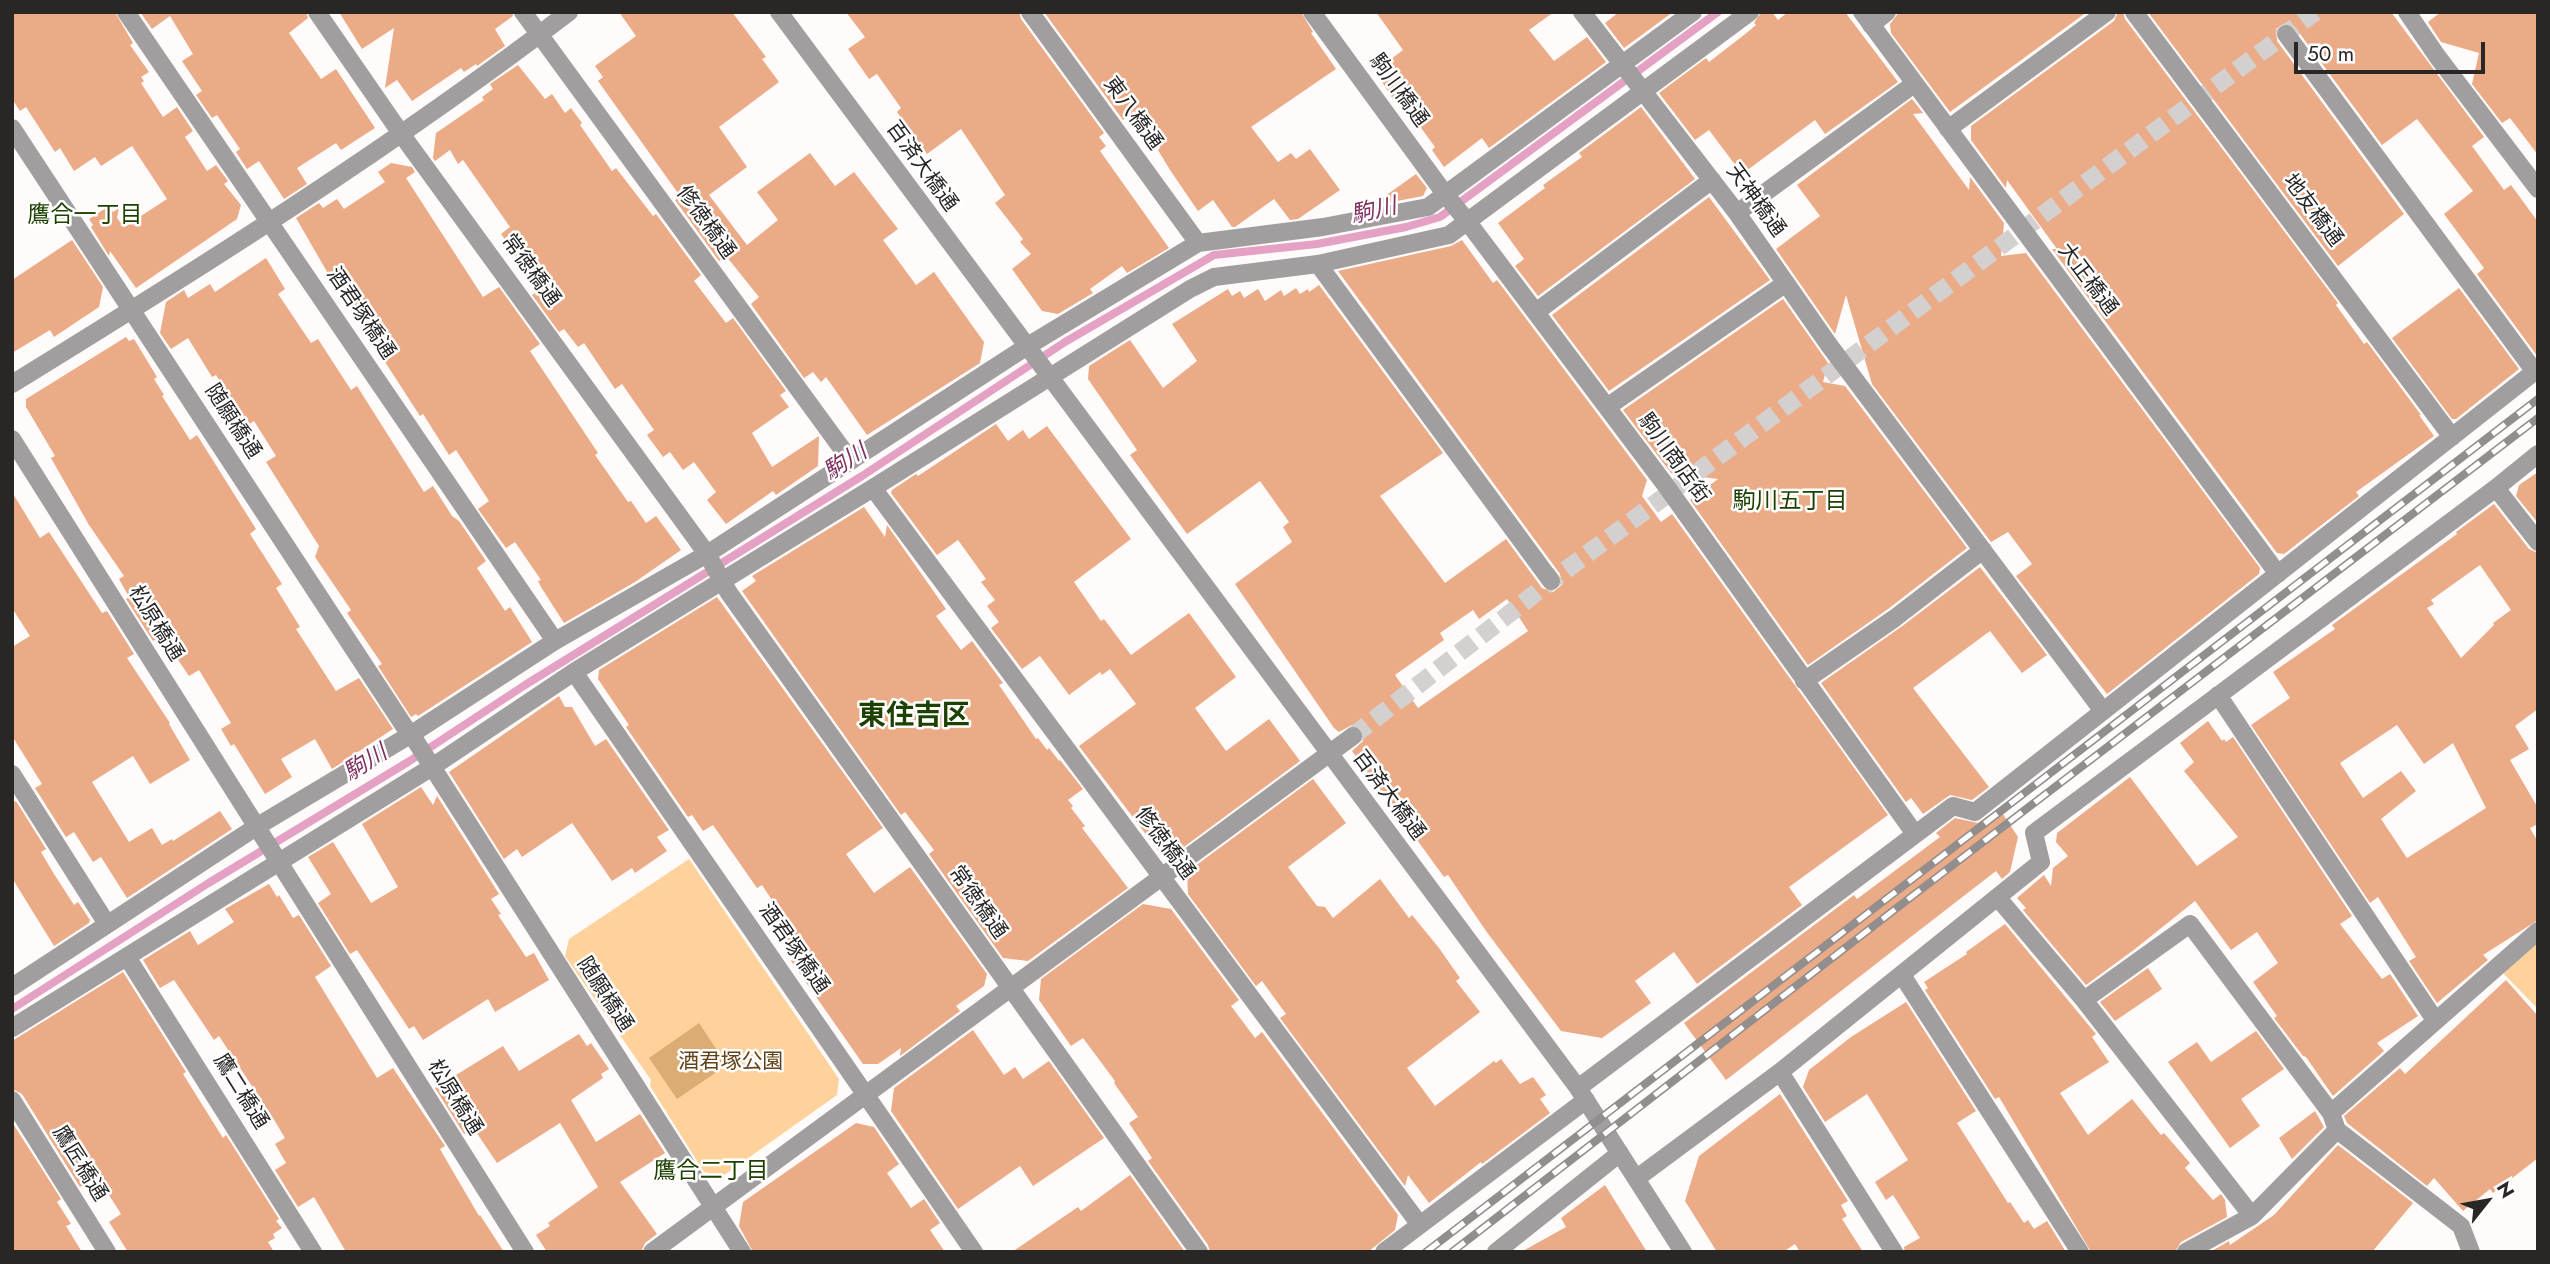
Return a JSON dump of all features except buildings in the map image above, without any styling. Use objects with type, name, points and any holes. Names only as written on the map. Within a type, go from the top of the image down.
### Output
[{"type":"street","name":"酒君塚橋通","points":[[126,12],[555,641]]},
{"type":"street","name":"常徳橋通","points":[[317,12],[402,135],[707,554],[722,580],[1010,990],[1199,1252]]},
{"type":"street","name":"修徳橋通","points":[[523,12],[851,461]]},
{"type":"street","points":[[12,384],[270,222],[402,135],[569,12]]},
{"type":"street","name":"百済大橋通","points":[[779,12],[1582,1094],[1683,1252]]},
{"type":"street","name":"東八橋通","points":[[1030,12],[1198,243]]},
{"type":"street","name":"駒川橋通","points":[[1312,12],[1466,219]]},
{"type":"street","points":[[1582,12],[1623,66]]},
{"type":"street","points":[[12,986],[257,830],[413,737],[555,641],[707,554],[1027,348],[1198,243],[1324,227],[1428,207],[1693,12]]},
{"type":"street","points":[[12,1028],[278,863],[574,672],[1190,289],[1214,277],[1318,264],[1449,235],[1466,219],[1750,12]]},
{"type":"street","points":[[1866,18],[1887,12]]},
{"type":"street","points":[[1948,129],[2107,12]]},
{"type":"street","name":"地友橋通","points":[[2134,12],[2452,437]]},
{"type":"street","points":[[2407,12],[2538,189]]},
{"type":"street","name":"大正橋通","points":[[1866,18],[2278,574]]},
{"type":"street","points":[[1384,1252],[1915,834],[1953,806],[1975,812],[2536,370],[2286,34]]},
{"type":"street","name":"天神橋通","points":[[1623,66],[1737,213],[1829,345],[2103,711]]},
{"type":"street","points":[[1737,213],[1914,83]]},
{"type":"street","name":"随願橋通","points":[[12,128],[413,737],[742,1252]]},
{"type":"street","points":[[1536,312],[1712,180]]},
{"type":"street","name":"駒川商店街","points":[[1466,219],[1607,407],[1915,834]]},
{"type":"street","points":[[1318,264],[1551,581]]},
{"type":"street","points":[[1607,407],[1786,283]]},
{"type":"street","name":"松原橋通","points":[[12,439],[525,1252]]},
{"type":"street","points":[[1637,1178],[1780,1072],[2041,862],[2034,833],[2538,454]]},
{"type":"street","name":"修徳橋通","points":[[873,488],[1420,1225]]},
{"type":"street","points":[[2496,488],[2538,542]]},
{"type":"street","points":[[1804,681],[1895,618],[1983,550]]},
{"type":"street","name":"酒君塚橋通","points":[[574,672],[974,1252]]},
{"type":"street","points":[[2218,695],[2435,1020]]},
{"type":"street","points":[[652,1252],[1353,736]]},
{"type":"street","points":[[12,774],[107,924]]},
{"type":"street","points":[[1998,898],[2084,1000],[2252,1216]]},
{"type":"street","points":[[2084,1000],[2190,924],[2334,1121],[2461,1226],[2471,1252]]},
{"type":"street","points":[[2186,1252],[2252,1216],[2334,1121],[2435,1020],[2538,931]]},
{"type":"street","name":"鷹二橋通","points":[[127,957],[313,1252]]},
{"type":"street","points":[[1902,975],[2080,1252]]},
{"type":"street","points":[[1780,1072],[1894,1252]]},
{"type":"street","name":"鷹匠橋通","points":[[12,1100],[107,1252]]},
{"type":"street","points":[[1496,1252],[1620,1153]]},
{"type":"green space","name":"酒君塚公園","points":[[689,859],[839,1079],[837,1095],[723,1176],[704,1172],[650,1086],[651,1080],[565,956],[569,939]]},
{"type":"green space","points":[[2538,939],[2538,1009],[2502,972]]},
{"type":"shaded area","points":[[699,1023],[727,1065],[677,1099],[649,1058]]},
{"type":"waterway","name":"駒川","points":[[12,1009],[207,884],[408,762],[525,685],[862,476],[1065,342],[1214,255],[1317,244],[1406,227],[1440,217],[1718,12]]},
{"type":"tunnel","points":[[1353,736],[1551,581],[2315,12]]},
{"type":"railway","points":[[1426,1252],[2538,399]]},
{"type":"railway","points":[[1452,1252],[2538,418]]},
{"type":"district","name":"鷹合一丁目","points":[[85,216]]},
{"type":"district","name":"駒川五丁目","points":[[1790,502]]},
{"type":"district","name":"東住吉区","points":[[914,717]]},
{"type":"district","name":"鷹合二丁目","points":[[711,1172]]}]
